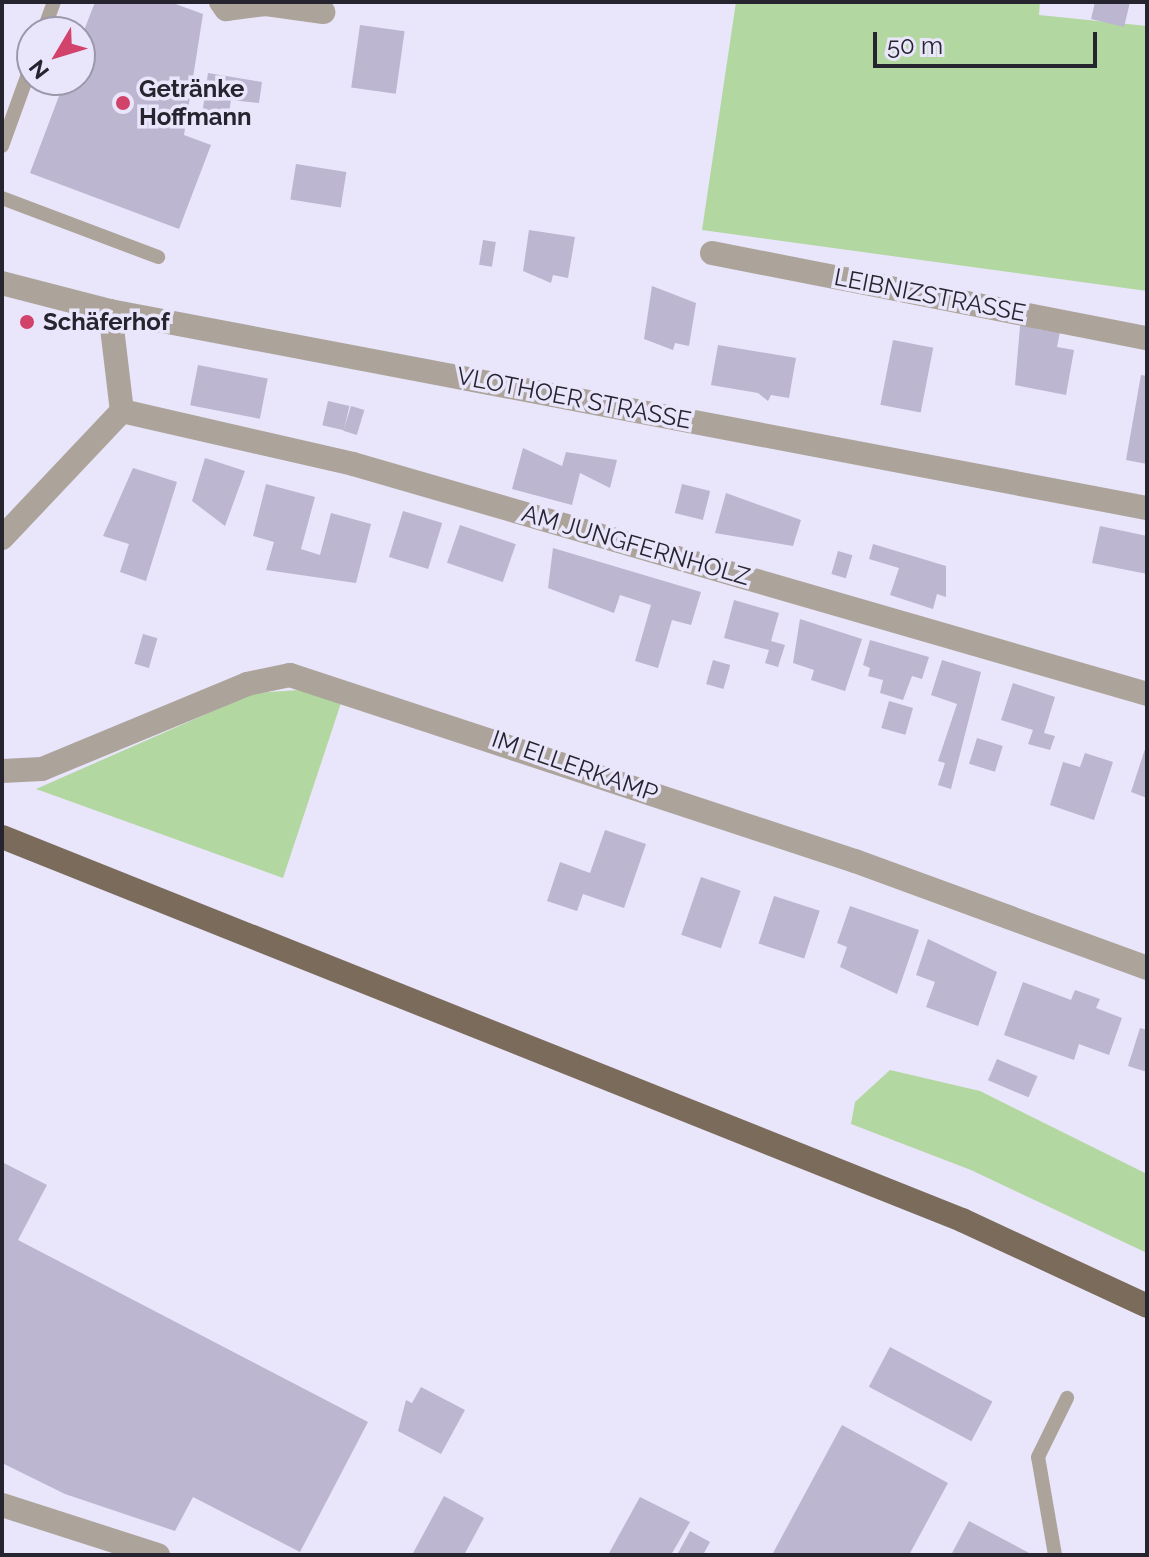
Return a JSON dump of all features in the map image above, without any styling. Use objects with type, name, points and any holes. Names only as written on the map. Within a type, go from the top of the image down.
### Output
[{"type":"main road","points":[[2,837],[933,1208],[1147,1306]]},
{"type":"street","points":[[221,2],[226,9],[266,4],[323,12]]},
{"type":"street","name":"LEIBNIZSTRASSE","points":[[712,253],[1147,338]]},
{"type":"street","name":"VLOTHOER STRASSE","points":[[2,283],[110,311],[1147,508]]},
{"type":"street","points":[[2,538],[122,411],[110,311]]},
{"type":"street","name":"AM JUNGFERNHOLZ","points":[[122,411],[353,464],[1147,694]]},
{"type":"street","name":"IM ELLERKAMP","points":[[2,771],[42,769],[247,684],[290,675],[855,861],[1147,968]]},
{"type":"street","points":[[2,1505],[158,1555]]},
{"type":"lane","points":[[2,146],[20,96]]},
{"type":"lane","points":[[2,198],[158,257]]},
{"type":"lane","points":[[1055,1555],[1038,1457],[1067,1398]]},
{"type":"green space","points":[[736,2],[1040,2],[1039,15],[1147,26],[1147,291],[702,230]]},
{"type":"green space","points":[[299,690],[341,703],[283,878],[36,789],[254,693]]},
{"type":"green space","points":[[890,1070],[980,1091],[1147,1174],[1147,1253],[971,1170],[851,1124],[855,1102]]},
{"type":"building","name":"Getränke Hoffmann","points":[[95,2],[170,2],[203,14],[184,135],[211,145],[179,229],[30,173],[59,96],[96,96],[96,16],[90,16]]},
{"type":"building","points":[[1095,2],[1130,2],[1124,27],[1091,19]]},
{"type":"building","points":[[360,25],[405,31],[396,94],[351,87]]},
{"type":"building","points":[[208,73],[262,82],[259,103],[231,100],[228,119],[202,115]]},
{"type":"building","points":[[296,164],[346,172],[341,208],[290,200]]},
{"type":"building","points":[[529,230],[575,237],[568,278],[553,275],[551,283],[523,271]]},
{"type":"building","points":[[483,240],[496,242],[492,267],[479,265]]},
{"type":"building","points":[[652,286],[696,303],[689,346],[675,343],[673,350],[644,339]]},
{"type":"building","points":[[1021,315],[1039,319],[1037,329],[1060,332],[1057,347],[1074,350],[1066,395],[1015,385]]},
{"type":"building","points":[[893,340],[933,348],[921,413],[880,405]]},
{"type":"building","points":[[718,345],[796,358],[789,398],[771,395],[768,401],[758,393],[711,385]]},
{"type":"building","points":[[198,365],[268,379],[260,419],[190,405]]},
{"type":"building","points":[[1141,375],[1147,376],[1147,464],[1126,460]]},
{"type":"building","points":[[328,401],[349,406],[344,430],[322,425]]},
{"type":"building","points":[[351,406],[364,410],[357,435],[343,431]]},
{"type":"building","points":[[523,448],[562,466],[566,452],[617,460],[610,488],[580,473],[572,505],[512,489]]},
{"type":"building","points":[[205,458],[245,471],[225,526],[192,501]]},
{"type":"building","points":[[133,468],[177,482],[146,581],[120,572],[129,544],[103,536]]},
{"type":"building","points":[[266,484],[315,497],[301,549],[320,555],[331,513],[371,524],[356,583],[266,570],[274,542],[253,536]]},
{"type":"building","points":[[682,484],[710,491],[703,520],[675,513]]},
{"type":"building","points":[[726,493],[801,520],[793,546],[715,533]]},
{"type":"building","points":[[403,511],[442,523],[428,569],[389,557]]},
{"type":"building","points":[[460,525],[516,544],[503,582],[447,563]]},
{"type":"building","points":[[1100,526],[1147,536],[1147,574],[1092,563]]},
{"type":"building","points":[[873,544],[946,566],[946,597],[937,594],[933,609],[890,595],[899,568],[869,559]]},
{"type":"building","points":[[553,548],[701,592],[691,625],[672,620],[658,668],[635,661],[651,605],[620,595],[614,613],[548,588]]},
{"type":"building","points":[[838,551],[852,555],[846,578],[831,574]]},
{"type":"building","points":[[734,600],[779,613],[771,641],[785,645],[778,667],[765,663],[769,650],[724,638]]},
{"type":"building","points":[[800,619],[862,639],[845,691],[811,680],[814,670],[793,663]]},
{"type":"building","points":[[143,634],[157,638],[149,668],[134,664]]},
{"type":"building","points":[[870,640],[929,657],[922,679],[912,676],[903,700],[880,693],[883,680],[868,676],[870,668],[863,665]]},
{"type":"building","points":[[713,660],[730,665],[723,689],[706,684]]},
{"type":"building","points":[[942,660],[981,672],[951,789],[938,785],[945,763],[938,761],[957,704],[931,695]]},
{"type":"building","points":[[1013,683],[1055,697],[1044,733],[1055,736],[1050,750],[1028,744],[1033,730],[1001,720]]},
{"type":"building","points":[[889,701],[913,708],[905,735],[881,728]]},
{"type":"building","points":[[977,738],[1003,746],[995,772],[969,764]]},
{"type":"building","points":[[1147,746],[1147,798],[1131,792]]},
{"type":"building","points":[[1085,753],[1113,762],[1094,820],[1050,805],[1063,762],[1080,767]]},
{"type":"building","points":[[605,830],[646,844],[624,908],[583,894],[577,911],[547,901],[560,862],[590,873]]},
{"type":"building","points":[[701,877],[741,891],[721,948],[681,935]]},
{"type":"building","points":[[774,896],[820,911],[804,958],[759,944]]},
{"type":"building","points":[[850,906],[919,930],[897,994],[840,967],[847,947],[837,943]]},
{"type":"building","points":[[928,939],[997,972],[978,1026],[926,1007],[935,982],[916,975]]},
{"type":"building","points":[[1023,982],[1071,1000],[1075,990],[1100,999],[1096,1008],[1122,1018],[1109,1055],[1079,1044],[1074,1060],[1004,1035]]},
{"type":"building","points":[[1140,1028],[1147,1030],[1147,1072],[1128,1066]]},
{"type":"building","points":[[997,1059],[1038,1076],[1029,1097],[988,1080]]},
{"type":"building","points":[[2,1162],[47,1185],[18,1240],[368,1422],[300,1552],[193,1497],[175,1531],[65,1494],[2,1463]]},
{"type":"building","points":[[890,1347],[992,1401],[971,1441],[869,1387]]},
{"type":"building","points":[[421,1387],[465,1410],[441,1454],[398,1431],[406,1400],[412,1403]]},
{"type":"building","points":[[842,1425],[948,1483],[909,1555],[772,1555]]},
{"type":"building","points":[[444,1496],[484,1518],[464,1555],[412,1555]]},
{"type":"building","points":[[640,1497],[690,1522],[671,1555],[608,1555]]},
{"type":"building","points":[[969,1521],[1033,1555],[951,1555]]},
{"type":"building","points":[[690,1531],[710,1542],[703,1555],[677,1555]]},
{"type":"place","name":"Getränke Hoffmann","points":[[123,103]]},
{"type":"place","name":"Schäferhof","points":[[27,322]]}]
